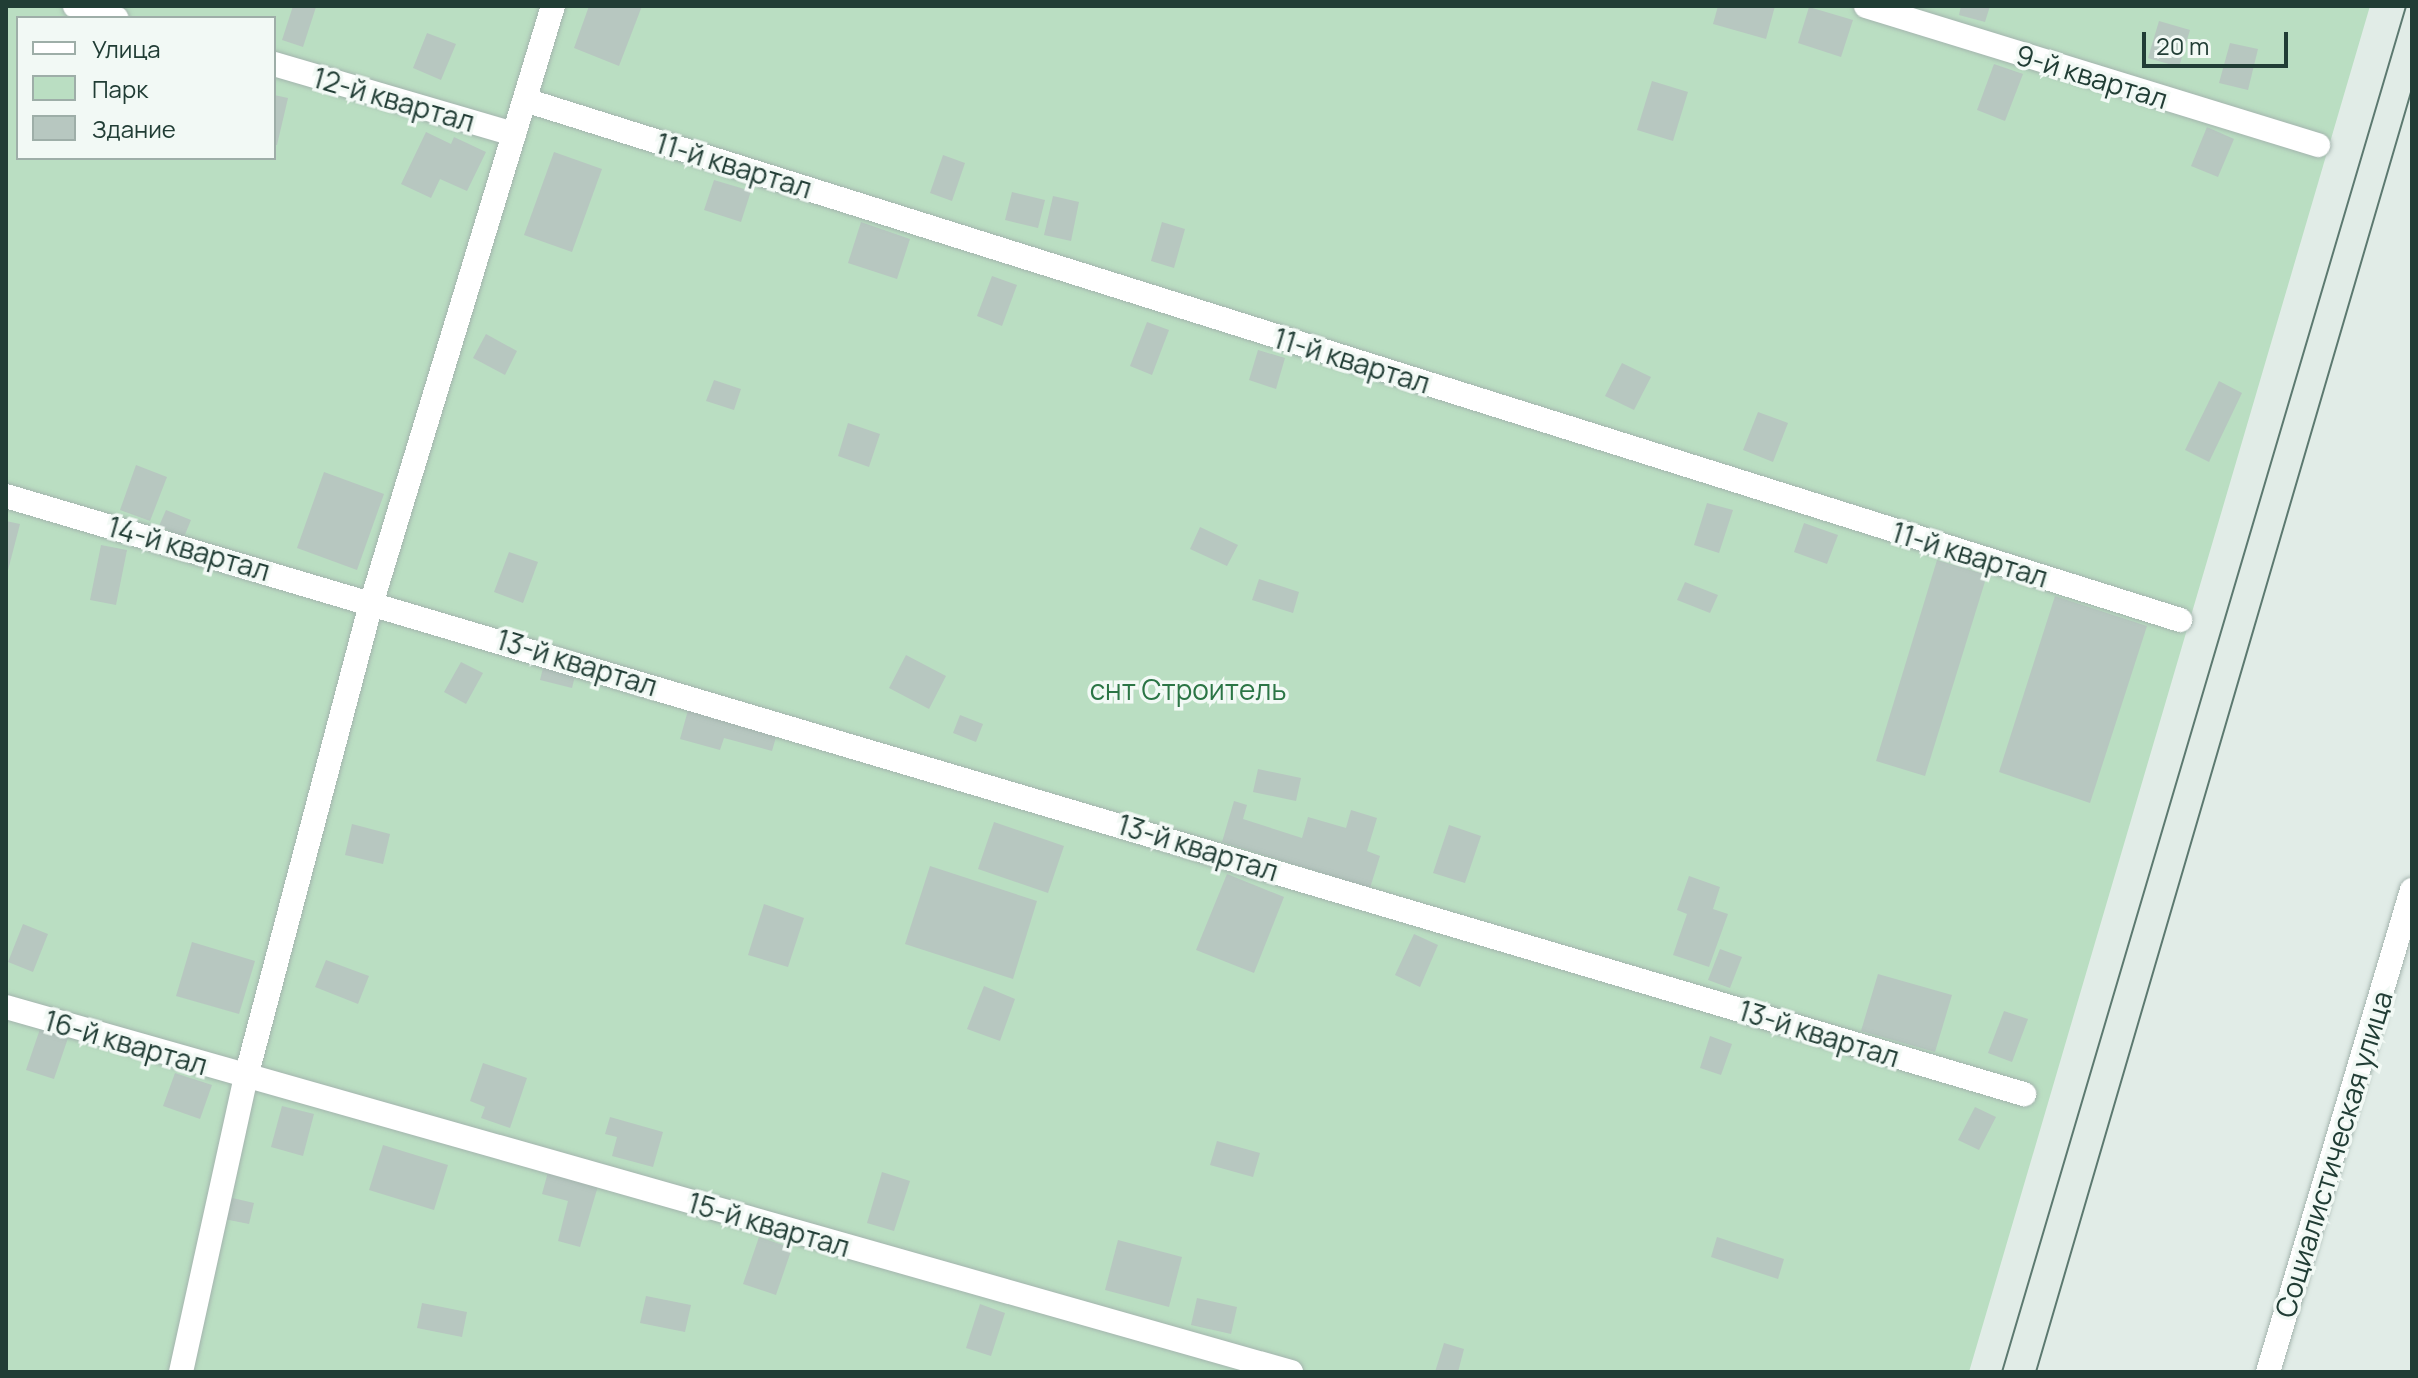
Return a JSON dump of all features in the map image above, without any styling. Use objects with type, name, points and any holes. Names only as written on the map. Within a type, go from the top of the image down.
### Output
[{"type":"street","points":[[75,6],[109,16]]},
{"type":"street","points":[[181,1372],[246,1077],[372,601],[553,6]]},
{"type":"street","name":"9-й квартал","points":[[1866,6],[2318,145]]},
{"type":"street","name":"12-й квартал","points":[[276,65],[514,134]]},
{"type":"street","name":"11-й квартал","points":[[525,100],[2180,620]]},
{"type":"street","name":"14-й квартал","points":[[6,496],[372,601]]},
{"type":"street","name":"13-й квартал","points":[[372,601],[2024,1094]]},
{"type":"street","name":"Социалистическая улица","points":[[2268,1372],[2412,890]]},
{"type":"street","name":"16-й квартал","points":[[6,1007],[246,1077]]},
{"type":"street","name":"15-й квартал","points":[[246,1077],[1291,1372]]},
{"type":"green space","name":"снт Строитель","points":[[6,6],[2370,6],[1969,1372],[6,1372]]},
{"type":"building","points":[[293,6],[316,7],[303,47],[282,40]]},
{"type":"building","points":[[589,6],[642,6],[619,66],[574,48]]},
{"type":"building","points":[[1718,6],[1775,6],[1766,39],[1713,24]]},
{"type":"building","points":[[1961,6],[1990,6],[1985,22],[1959,15]]},
{"type":"building","points":[[1809,7],[1853,20],[1841,57],[1798,43]]},
{"type":"building","points":[[2159,21],[2190,30],[2179,67],[2148,58]]},
{"type":"building","points":[[427,33],[456,44],[441,80],[413,68]]},
{"type":"building","points":[[2230,43],[2258,49],[2248,90],[2219,83]]},
{"type":"building","points":[[1994,64],[2023,74],[2005,121],[1977,110]]},
{"type":"building","points":[[1652,81],[1688,92],[1673,141],[1637,130]]},
{"type":"building","points":[[276,95],[288,98],[276,145]]},
{"type":"building","points":[[2207,127],[2234,139],[2218,177],[2191,166]]},
{"type":"building","points":[[426,132],[451,144],[454,137],[486,152],[467,191],[440,179],[431,198],[401,184]]},
{"type":"building","points":[[554,152],[602,169],[572,252],[524,235]]},
{"type":"building","points":[[943,155],[965,163],[952,201],[930,193]]},
{"type":"building","points":[[714,180],[751,191],[741,222],[704,210]]},
{"type":"building","points":[[1012,192],[1045,200],[1038,228],[1005,220]]},
{"type":"building","points":[[1053,196],[1079,202],[1071,241],[1044,235]]},
{"type":"building","points":[[861,222],[910,239],[897,279],[848,263]]},
{"type":"building","points":[[1162,222],[1185,229],[1174,268],[1151,261]]},
{"type":"building","points":[[992,276],[1017,285],[1002,326],[977,316]]},
{"type":"building","points":[[1147,322],[1169,330],[1152,375],[1130,366]]},
{"type":"building","points":[[486,334],[517,351],[505,375],[473,358]]},
{"type":"building","points":[[1258,350],[1285,358],[1276,389],[1249,380]]},
{"type":"building","points":[[1622,363],[1651,377],[1634,410],[1605,396]]},
{"type":"building","points":[[714,380],[741,389],[734,410],[706,401]]},
{"type":"building","points":[[2219,381],[2242,393],[2209,462],[2185,450]]},
{"type":"building","points":[[1758,412],[1788,423],[1773,462],[1743,450]]},
{"type":"building","points":[[848,423],[880,434],[869,467],[838,456]]},
{"type":"building","points":[[136,465],[167,477],[150,521],[120,510]]},
{"type":"building","points":[[324,472],[384,494],[357,570],[297,548]]},
{"type":"building","points":[[1707,503],[1733,510],[1719,553],[1694,545]]},
{"type":"building","points":[[166,510],[191,520],[184,537],[159,526]]},
{"type":"building","points":[[6,521],[20,524],[7,574],[6,574]]},
{"type":"building","points":[[1804,523],[1838,535],[1827,564],[1794,552]]},
{"type":"building","points":[[1200,527],[1238,545],[1227,566],[1190,549]]},
{"type":"building","points":[[101,545],[127,550],[116,605],[90,600]]},
{"type":"building","points":[[509,552],[538,562],[523,603],[494,592]]},
{"type":"building","points":[[1937,560],[1987,575],[1925,776],[1876,761]]},
{"type":"building","points":[[1259,579],[1299,592],[1293,613],[1252,600]]},
{"type":"building","points":[[1685,582],[1718,595],[1710,613],[1677,600]]},
{"type":"building","points":[[2055,596],[2147,626],[2090,803],[1999,772]]},
{"type":"building","points":[[906,655],[946,676],[929,709],[889,688]]},
{"type":"building","points":[[545,660],[577,668],[572,688],[540,680]]},
{"type":"building","points":[[461,662],[483,673],[466,704],[444,692]]},
{"type":"building","points":[[690,703],[779,727],[772,751],[724,738],[720,750],[680,739]]},
{"type":"building","points":[[960,715],[983,724],[976,742],[953,733]]},
{"type":"building","points":[[1258,769],[1301,778],[1296,801],[1253,792]]},
{"type":"building","points":[[1234,801],[1247,805],[1243,819],[1302,838],[1308,817],[1346,828],[1351,810],[1377,818],[1367,851],[1380,856],[1370,888],[1222,842]]},
{"type":"building","points":[[994,822],[1064,846],[1048,893],[978,869]]},
{"type":"building","points":[[352,824],[390,834],[383,864],[345,855]]},
{"type":"building","points":[[1449,825],[1481,836],[1465,883],[1433,873]]},
{"type":"building","points":[[930,866],[1037,901],[1013,979],[905,944]]},
{"type":"building","points":[[1227,874],[1284,897],[1254,973],[1196,950]]},
{"type":"building","points":[[1689,876],[1720,887],[1713,909],[1728,914],[1709,967],[1673,955],[1687,914],[1677,910]]},
{"type":"building","points":[[764,904],[804,918],[788,967],[748,955]]},
{"type":"building","points":[[23,924],[48,934],[33,972],[8,962]]},
{"type":"building","points":[[1414,934],[1438,945],[1420,987],[1395,975]]},
{"type":"building","points":[[192,942],[255,961],[239,1014],[176,996]]},
{"type":"building","points":[[1720,949],[1742,957],[1730,988],[1708,980]]},
{"type":"building","points":[[326,960],[369,976],[358,1004],[315,987]]},
{"type":"building","points":[[1878,974],[1952,995],[1935,1052],[1861,1031]]},
{"type":"building","points":[[984,986],[1015,999],[1000,1041],[967,1029]]},
{"type":"building","points":[[2004,1011],[2028,1019],[2012,1062],[1988,1053]]},
{"type":"building","points":[[40,1029],[68,1038],[54,1079],[26,1070]]},
{"type":"building","points":[[1710,1036],[1732,1044],[1721,1075],[1700,1068]]},
{"type":"building","points":[[483,1063],[527,1078],[510,1128],[481,1118],[485,1107],[470,1101]]},
{"type":"building","points":[[175,1073],[212,1085],[200,1119],[163,1106]]},
{"type":"building","points":[[282,1106],[314,1114],[303,1156],[271,1147]]},
{"type":"building","points":[[1975,1107],[1996,1117],[1979,1150],[1958,1140]]},
{"type":"building","points":[[610,1117],[663,1132],[653,1167],[612,1156],[617,1137],[605,1134]]},
{"type":"building","points":[[1217,1141],[1260,1153],[1253,1177],[1210,1165]]},
{"type":"building","points":[[383,1145],[448,1165],[434,1210],[369,1190]]},
{"type":"building","points":[[548,1172],[598,1186],[580,1247],[558,1241],[568,1201],[542,1194]]},
{"type":"building","points":[[882,1172],[910,1181],[894,1231],[867,1223]]},
{"type":"building","points":[[228,1197],[254,1203],[249,1224],[224,1219]]},
{"type":"building","points":[[759,1237],[792,1248],[776,1295],[743,1284]]},
{"type":"building","points":[[1717,1237],[1784,1259],[1778,1279],[1711,1257]]},
{"type":"building","points":[[1118,1240],[1182,1257],[1169,1307],[1105,1290]]},
{"type":"building","points":[[646,1296],[691,1305],[685,1332],[640,1323]]},
{"type":"building","points":[[1197,1298],[1237,1307],[1231,1334],[1191,1325]]},
{"type":"building","points":[[422,1303],[467,1312],[462,1337],[417,1328]]},
{"type":"building","points":[[980,1304],[1005,1313],[991,1356],[966,1348]]},
{"type":"building","points":[[1444,1343],[1464,1349],[1458,1372],[1435,1372]]},
{"type":"tram line","points":[[2002,1372],[2406,6]]},
{"type":"tram line","points":[[2036,1372],[2412,89]]}]
